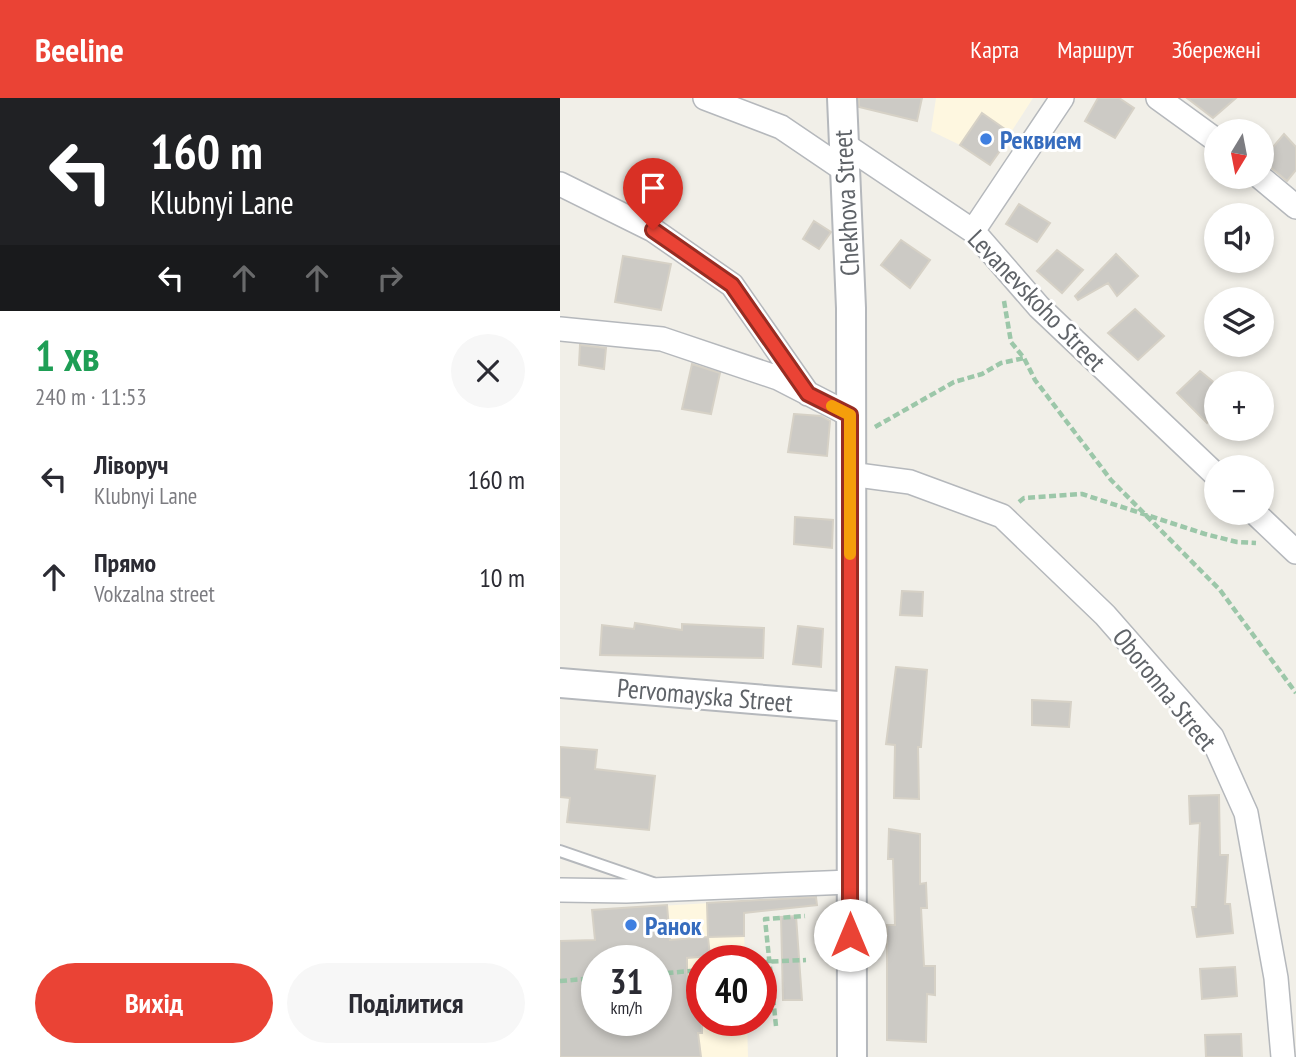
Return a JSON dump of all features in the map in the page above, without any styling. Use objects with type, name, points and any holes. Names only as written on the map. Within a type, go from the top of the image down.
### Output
[{"type":"street","name":"Levanevskoho Street","points":[[705,98],[781,127],[843,156],[973,231],[1039,307],[1204,464]]},
{"type":"street","name":"Chekhova Street","points":[[842,98],[852,308],[852,1057]]},
{"type":"street","points":[[973,231],[1062,98]]},
{"type":"street","points":[[1158,98],[1204,131]]},
{"type":"street","points":[[560,184],[653,230],[732,285],[808,394]]},
{"type":"street","points":[[1274,189],[1296,208]]},
{"type":"street","points":[[560,329],[662,339],[778,378],[850,415]]},
{"type":"street","name":"Oboronna Street","points":[[850,474],[910,482],[1002,516],[1105,615],[1212,737],[1246,813],[1276,978],[1283,1057]]},
{"type":"street","points":[[1268,525],[1293,549]]},
{"type":"street","name":"Pervomayska Street","points":[[560,683],[850,707]]},
{"type":"street","points":[[560,890],[671,890],[850,882]]},
{"type":"lane","points":[[560,851],[671,890]]},
{"type":"path","points":[[1002,265],[1004,314],[1011,342],[1024,358],[1035,380],[1093,457],[1143,514],[1220,590],[1296,693]]},
{"type":"path","points":[[875,427],[954,382],[982,374],[1001,363],[1024,358]]},
{"type":"path","points":[[1002,516],[1024,498],[1082,494],[1237,542],[1293,549]]},
{"type":"path","points":[[768,945],[765,919],[804,916]]},
{"type":"path","points":[[777,960],[806,960]]},
{"type":"path","points":[[560,981],[581,979]]},
{"type":"shaded area","points":[[936,98],[1033,98],[990,165],[960,145],[931,131]]},
{"type":"shaded area","points":[[743,901],[744,945],[686,945],[686,1036],[747,1036],[748,1057],[560,1057],[560,941],[595,940],[592,910]]},
{"type":"building","points":[[859,98],[922,98],[917,121],[859,107]]},
{"type":"building","points":[[1098,98],[1119,98],[1134,108],[1115,138],[1085,121]]},
{"type":"building","points":[[1187,98],[1236,98],[1213,118]]},
{"type":"building","name":"Реквием","points":[[982,113],[1012,134],[990,165],[960,145]]},
{"type":"building","points":[[1284,134],[1296,147],[1296,170],[1287,181],[1274,170],[1274,146]]},
{"type":"building","points":[[1019,204],[1050,223],[1037,242],[1006,224]]},
{"type":"building","points":[[814,221],[831,232],[819,249],[803,239]]},
{"type":"building","points":[[901,240],[930,260],[910,288],[881,265]]},
{"type":"building","points":[[1057,250],[1083,270],[1062,293],[1037,271]]},
{"type":"building","points":[[1116,254],[1138,276],[1117,296],[1108,283],[1078,300],[1075,296]]},
{"type":"building","points":[[623,256],[671,264],[661,310],[615,302]]},
{"type":"building","points":[[1135,309],[1164,336],[1138,360],[1108,333]]},
{"type":"building","points":[[580,345],[606,348],[604,369],[579,365]]},
{"type":"building","points":[[692,364],[720,373],[711,414],[682,409]]},
{"type":"building","points":[[1200,371],[1204,374],[1204,420],[1177,393]]},
{"type":"building","points":[[794,414],[821,416],[830,421],[827,456],[788,452]]},
{"type":"building","points":[[795,517],[833,520],[832,548],[794,544]]},
{"type":"building","points":[[902,591],[923,592],[922,616],[900,615]]},
{"type":"building","points":[[635,623],[682,630],[682,624],[764,628],[763,658],[600,655],[602,625],[634,629]]},
{"type":"building","points":[[798,626],[823,629],[821,667],[793,664]]},
{"type":"building","points":[[896,667],[927,670],[921,747],[918,747],[919,799],[894,798],[895,745],[886,744]]},
{"type":"building","points":[[1032,700],[1071,702],[1069,727],[1032,725]]},
{"type":"building","points":[[560,747],[597,750],[595,769],[655,776],[649,830],[567,822],[570,798],[560,797]]},
{"type":"building","points":[[1219,795],[1220,855],[1228,855],[1225,904],[1230,904],[1233,933],[1197,937],[1192,907],[1196,907],[1200,823],[1190,824],[1189,796]]},
{"type":"building","points":[[889,829],[920,834],[920,884],[926,883],[927,908],[921,908],[924,966],[935,966],[935,995],[927,994],[926,1042],[887,1040],[887,925],[895,925],[893,859],[888,859]]},
{"type":"building","points":[[816,897],[817,905],[744,913],[744,936],[708,937],[707,903]]},
{"type":"building","points":[[667,905],[670,940],[708,937],[709,945],[686,945],[686,1036],[698,1036],[701,1057],[560,1057],[560,941],[595,940],[592,910]]},
{"type":"building","points":[[796,916],[802,1000],[783,1000],[781,917]]},
{"type":"building","points":[[1235,967],[1237,996],[1202,999],[1200,969]]},
{"type":"building","points":[[1241,1034],[1242,1057],[1206,1057],[1205,1035]]},
{"type":"slow traffic","points":[[832,406],[850,415],[850,554]]},
{"type":"place","name":"Реквием","points":[[986,139]]},
{"type":"place","name":"Ранок","points":[[631,925]]},
{"type":"route","points":[[653,230],[732,285],[808,394],[850,415],[850,935]]}]
